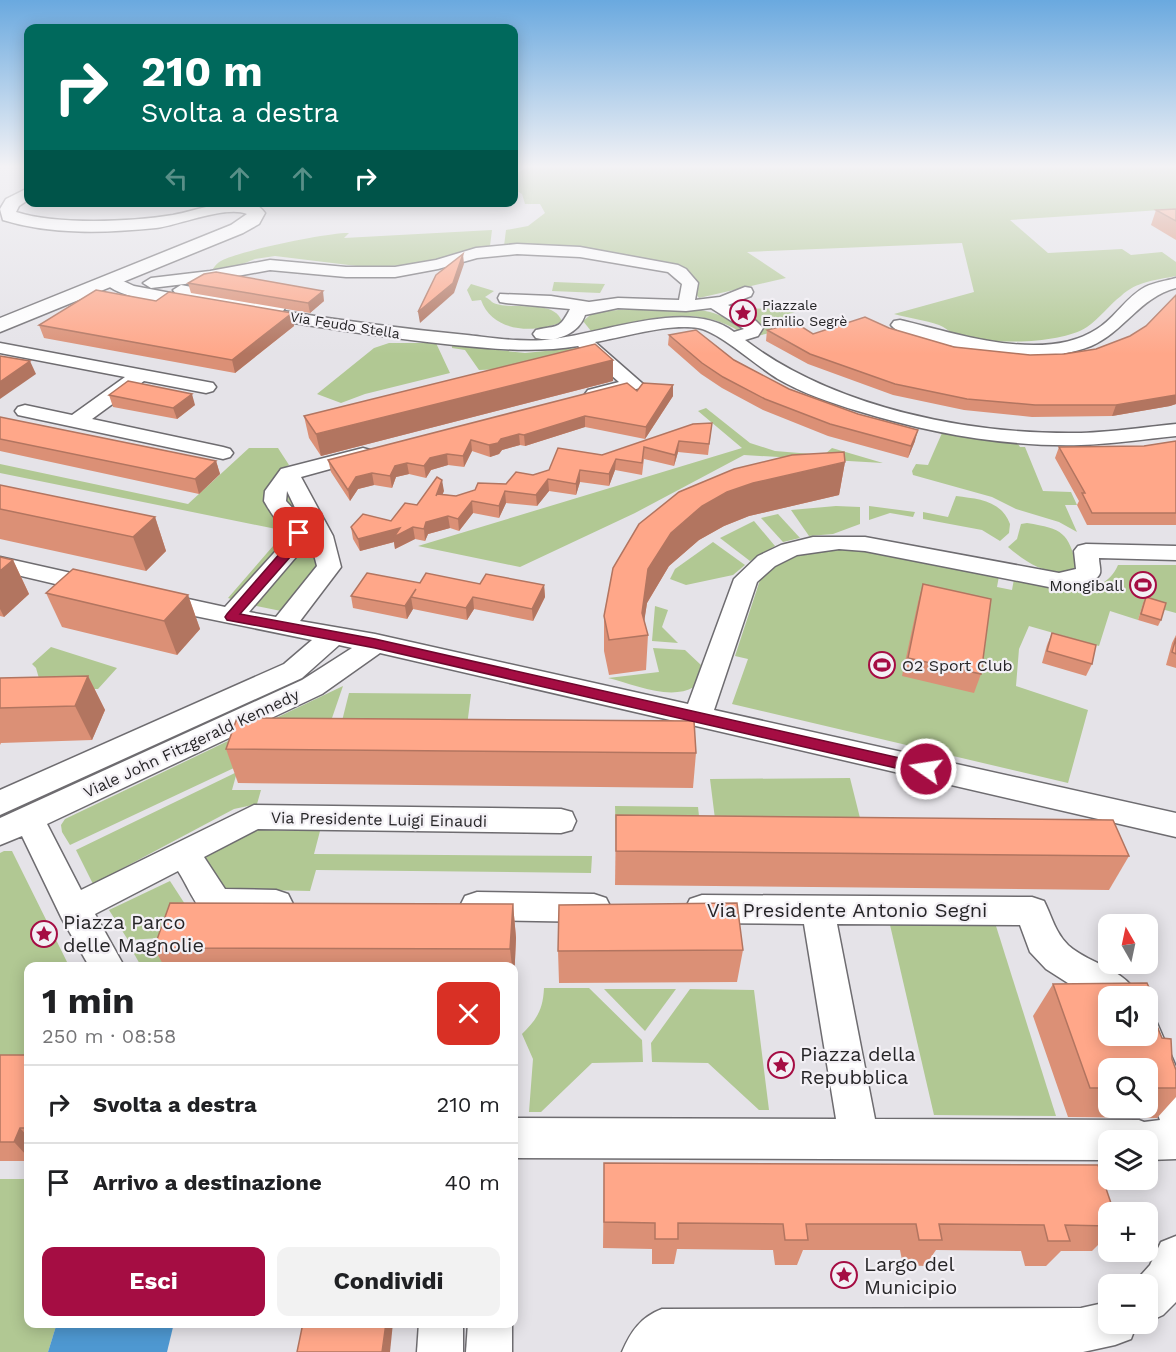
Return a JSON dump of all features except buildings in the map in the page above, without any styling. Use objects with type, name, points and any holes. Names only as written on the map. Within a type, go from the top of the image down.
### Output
[{"type":"street","points":[[69,297],[136,284],[239,228]]},
{"type":"street","points":[[185,285],[210,276],[270,265],[346,272],[395,272],[498,250],[553,250],[618,257],[672,268],[680,272],[690,283],[686,306]]},
{"type":"street","points":[[900,325],[941,339],[982,347],[1034,349],[1071,345],[1102,333],[1145,293],[1176,283]]},
{"type":"street","points":[[0,326],[69,297],[136,284]]},
{"type":"street","name":"Via Feudo Stella","points":[[136,284],[185,285],[440,337]]},
{"type":"street","name":"Via Feudo Stella","points":[[136,284],[387,333],[512,345],[552,345],[688,322],[707,323],[733,338],[753,355],[796,380],[864,407],[917,421],[974,432],[1034,438],[1083,439],[1174,429]]},
{"type":"street","points":[[506,298],[551,301],[588,307],[615,304],[686,306],[716,304],[745,292]]},
{"type":"street","points":[[1145,293],[1176,302]]},
{"type":"street","points":[[716,304],[722,311],[749,323],[754,328],[746,335],[733,338]]},
{"type":"street","points":[[440,337],[449,329],[458,327],[518,334],[554,333],[567,329],[573,324],[577,312],[588,307]]},
{"type":"street","points":[[401,329],[429,320]]},
{"type":"street","points":[[462,323],[484,329]]},
{"type":"street","points":[[575,399],[633,384],[582,340]]},
{"type":"street","points":[[0,348],[206,387]]},
{"type":"street","points":[[76,422],[140,375]]},
{"type":"street","points":[[25,411],[223,453]]},
{"type":"street","points":[[231,617],[294,545],[299,533],[296,523],[283,513],[275,501],[276,491],[289,474],[380,450]]},
{"type":"street","points":[[282,627],[329,567],[321,536],[289,474]]},
{"type":"street","points":[[697,717],[746,579],[758,566],[789,549],[844,540],[876,544],[1059,581],[1072,580],[1088,573],[1086,551],[1176,553]]},
{"type":"street","points":[[0,564],[231,617],[375,643],[1176,825]]},
{"type":"street","name":"Viale John Fitzgerald Kennedy","points":[[0,803],[292,671],[332,637]]},
{"type":"street","name":"Viale John Fitzgerald Kennedy","points":[[14,825],[312,687],[375,643]]},
{"type":"street","points":[[1132,816],[1176,837]]},
{"type":"street","name":"Via Presidente Luigi Einaudi","points":[[75,909],[254,818],[561,821]]},
{"type":"street","points":[[14,825],[75,909],[105,962]]},
{"type":"street","points":[[185,854],[216,903],[311,904]]},
{"type":"street","points":[[442,906],[620,908]]},
{"type":"street","name":"Via Presidente Antonio Segni","points":[[668,909],[1032,911],[1042,941],[1058,958],[1104,986]]},
{"type":"street","points":[[818,910],[859,1139]]},
{"type":"street","points":[[518,1138],[859,1139],[1165,1135],[1146,1046]]},
{"type":"street","points":[[1158,1289],[1175,1263],[1176,1257]]},
{"type":"street","points":[[645,1352],[662,1331],[1081,1330],[1098,1326]]},
{"type":"street","points":[[440,1352],[441,1328]]},
{"type":"street","points":[[489,1352],[490,1328]]},
{"type":"green space","points":[[516,228],[1019,228],[1048,253],[1122,249],[1131,255],[1162,252],[1176,262],[1176,276],[1134,287],[1091,324],[1075,333],[1041,340],[984,340],[968,338],[934,323],[894,314],[974,292],[962,243],[747,252],[786,278],[699,298],[675,266],[582,248],[504,246],[506,230]]},
{"type":"green space","points":[[492,230],[490,246],[413,265],[365,267],[275,256],[255,259],[235,267],[212,270],[218,263],[241,254],[323,236],[349,233],[344,238]]},
{"type":"green space","points":[[554,282],[605,284],[600,293],[552,291]]},
{"type":"green space","points":[[471,284],[494,291],[485,297],[499,305],[541,307],[558,314],[562,322],[527,329],[504,324],[494,319],[486,311],[481,300],[472,301],[467,290]]},
{"type":"green space","points":[[642,308],[696,309],[720,315],[746,328],[740,332],[722,323],[686,316],[648,319],[591,331],[583,321],[594,312]]},
{"type":"green space","points":[[789,308],[795,312],[789,314],[805,325],[757,336],[760,331],[730,309]]},
{"type":"green space","points":[[389,343],[436,343],[450,373],[365,394],[341,403],[317,394],[374,348]]},
{"type":"green space","points":[[452,345],[525,353],[576,348],[595,365],[479,370],[465,350],[452,348]]},
{"type":"green space","points":[[706,408],[750,443],[775,451],[824,455],[832,448],[883,463],[744,455],[635,513],[520,567],[418,546],[742,448],[698,411]]},
{"type":"green space","points":[[942,433],[1025,447],[1043,491],[1071,492],[1077,505],[1065,505],[1077,532],[1059,522],[1016,509],[992,497],[913,475],[912,471],[916,464],[928,465]]},
{"type":"green space","points":[[249,448],[278,448],[289,465],[272,480],[265,495],[265,501],[294,529],[238,601],[228,598],[286,531],[0,473],[0,464],[188,504]]},
{"type":"green space","points":[[284,491],[296,498],[319,557],[316,567],[281,611],[252,605],[293,555],[282,498]]},
{"type":"green space","points":[[956,496],[995,505],[1006,516],[1010,524],[1009,533],[1000,541],[982,530],[923,519],[923,512],[948,517]]},
{"type":"green space","points":[[836,506],[860,507],[860,524],[833,534],[809,536],[791,510]]},
{"type":"green space","points":[[869,506],[915,512],[913,517],[890,513],[869,520]]},
{"type":"green space","points":[[778,514],[800,538],[783,542],[761,518]]},
{"type":"green space","points":[[754,521],[775,546],[750,561],[720,538]]},
{"type":"green space","points":[[1021,524],[1049,527],[1062,534],[1067,539],[1077,567],[1073,571],[1064,572],[1046,570],[1023,559],[1008,547],[1017,539]]},
{"type":"green space","points":[[713,542],[745,565],[733,575],[686,585],[670,579],[675,569]]},
{"type":"green space","name":"O2 Sport Club","points":[[853,547],[999,576],[997,587],[1012,590],[1014,579],[1071,589],[1086,588],[1110,577],[1118,565],[1176,565],[1176,613],[1143,604],[1138,620],[1110,611],[1099,646],[1029,626],[1019,649],[1016,686],[1088,710],[1068,783],[732,704],[748,659],[735,656],[760,580],[769,570],[791,557],[815,551]]},
{"type":"green space","points":[[655,606],[668,610],[662,627],[678,643],[652,641]]},
{"type":"green space","points":[[51,647],[117,668],[98,689],[42,689],[36,668],[32,664]]},
{"type":"green space","points":[[653,648],[685,650],[701,665],[694,687],[684,691],[663,692],[608,678],[659,672]]},
{"type":"green space","points":[[343,686],[321,750],[236,767],[70,845],[62,832],[61,825],[65,819]]},
{"type":"green space","points":[[349,693],[471,694],[466,734],[339,733]]},
{"type":"green space","points":[[237,772],[232,790],[261,790],[257,804],[234,809],[93,884],[76,850]]},
{"type":"green space","points":[[850,778],[862,826],[716,827],[710,779]]},
{"type":"green space","points":[[615,806],[698,807],[702,843],[616,843]]},
{"type":"green space","points":[[257,830],[320,831],[314,854],[592,856],[591,873],[316,870],[310,891],[225,889],[205,857]]},
{"type":"green space","points":[[12,851],[67,962],[24,962],[24,1060],[0,1075],[0,853]]},
{"type":"green space","points":[[170,881],[194,918],[176,937],[128,940],[109,910]]},
{"type":"green space","points":[[890,925],[996,926],[1056,1116],[934,1115]]},
{"type":"green space","points":[[171,951],[167,962],[139,962],[133,952]]},
{"type":"green space","points":[[544,988],[589,988],[642,1040],[643,1062],[592,1063],[541,1112],[529,1112],[533,1059],[522,1034],[538,1014]]},
{"type":"green space","points":[[604,989],[676,989],[645,1031]]},
{"type":"green space","points":[[690,989],[754,990],[769,1110],[759,1110],[708,1063],[652,1062],[651,1043]]},
{"type":"green space","points":[[0,1179],[24,1179],[24,1328],[55,1328],[48,1352],[0,1352]]},
{"type":"water","points":[[55,1328],[173,1328],[167,1352],[48,1352]]},
{"type":"place","name":"Piazzale Emilio Segrè","points":[[743,313]]},
{"type":"place","name":"Mongiball","points":[[1143,585]]},
{"type":"place","name":"O2 Sport Club","points":[[882,665]]},
{"type":"place","name":"Piazza Parco delle Magnolie","points":[[44,934]]},
{"type":"place","name":"Piazza della Repubblica","points":[[781,1065]]},
{"type":"place","name":"Largo del Municipio","points":[[844,1275]]},
{"type":"route","points":[[299,533],[294,545],[231,617],[375,643],[926,769]]}]
